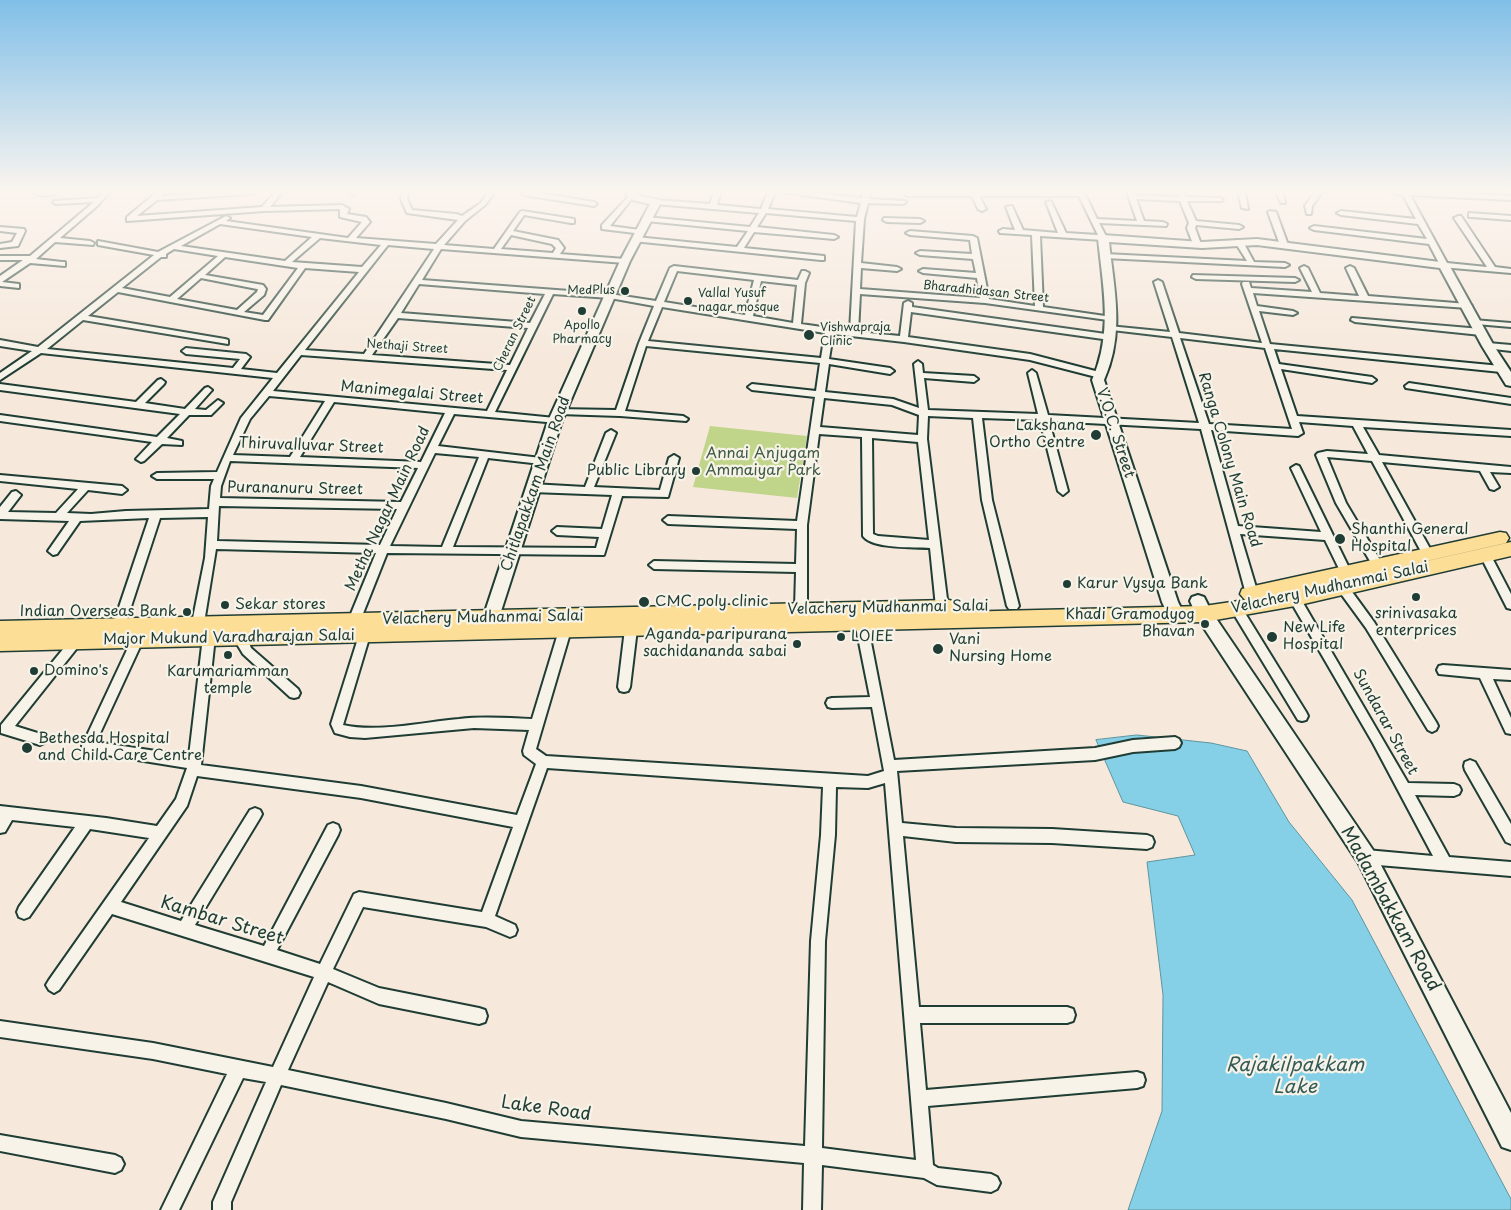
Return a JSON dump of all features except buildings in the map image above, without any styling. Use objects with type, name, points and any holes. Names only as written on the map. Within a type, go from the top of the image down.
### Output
[{"type":"main road","name":"Velachery Mudhanmai Salai","points":[[204,630],[488,625],[801,608],[1013,606],[1236,608],[1295,599],[1378,565],[1511,536]]},
{"type":"main road","name":"Velachery Mudhanmai Salai","points":[[1201,608],[1252,594],[1345,580],[1511,549]]},
{"type":"main road","name":"Velachery Mudhanmai Salai","points":[[458,633],[488,625],[565,630],[631,629],[861,622],[1173,608]]},
{"type":"main road","name":"Major Mukund Varadharajan Salai","points":[[0,629],[119,625],[204,630],[244,636],[359,628],[458,633]]},
{"type":"main road","name":"Major Mukund Varadharajan Salai","points":[[0,643],[138,638],[204,630]]},
{"type":"street","points":[[0,280],[44,248]]},
{"type":"street","points":[[142,248],[223,255],[303,266],[366,270]]},
{"type":"street","points":[[174,248],[118,289],[42,350],[5,373],[0,385],[187,412],[208,413],[218,403]]},
{"type":"street","points":[[286,264],[302,248]]},
{"type":"street","points":[[54,986],[182,802],[194,767],[216,486],[227,458],[246,418],[366,270],[381,248]]},
{"type":"street","points":[[366,358],[396,315],[437,248]]},
{"type":"street","points":[[467,248],[625,260]]},
{"type":"street","points":[[556,255],[560,248]]},
{"type":"street","name":"Chitlapakkam Main Road","points":[[488,625],[557,416],[631,248]]},
{"type":"street","points":[[729,248],[821,258]]},
{"type":"street","points":[[854,334],[859,248]]},
{"type":"street","points":[[975,248],[984,301]]},
{"type":"street","points":[[1037,248],[1039,309]]},
{"type":"street","name":"V.O.C. Street","points":[[1104,248],[1111,328],[1104,369],[1098,380],[1173,608]]},
{"type":"street","points":[[1243,248],[1252,264]]},
{"type":"street","points":[[1312,248],[1444,265],[1511,271]]},
{"type":"street","points":[[1435,248],[1468,306],[1488,346],[1508,376]]},
{"type":"street","points":[[1478,248],[1492,270]]},
{"type":"street","points":[[920,253],[977,257]]},
{"type":"street","points":[[170,300],[223,255]]},
{"type":"street","points":[[1105,256],[1285,265]]},
{"type":"street","points":[[0,258],[62,264]]},
{"type":"street","points":[[620,413],[643,344],[678,258]]},
{"type":"street","points":[[752,387],[893,402],[924,413],[1110,420],[1298,433],[1276,366],[1238,264]]},
{"type":"street","points":[[118,289],[265,318],[303,266]]},
{"type":"street","points":[[858,266],[897,269]]},
{"type":"street","points":[[674,268],[801,283]]},
{"type":"street","points":[[1304,268],[1317,294]]},
{"type":"street","points":[[1350,268],[1364,297]]},
{"type":"street","points":[[923,271],[980,276]]},
{"type":"street","points":[[797,326],[801,283],[805,273]]},
{"type":"street","points":[[200,276],[262,289],[261,293],[238,313]]},
{"type":"street","points":[[1196,277],[1295,280]]},
{"type":"street","points":[[748,318],[758,278]]},
{"type":"street","points":[[417,282],[610,296],[829,331],[904,338],[1030,357],[1100,375]]},
{"type":"street","name":"Ranga Colony Main Road","points":[[1158,282],[1205,427],[1252,594]]},
{"type":"street","points":[[0,284],[16,286]]},
{"type":"street","points":[[1248,290],[1468,306]]},
{"type":"street","name":"Bharadhidasan Street","points":[[857,291],[984,301],[1039,309],[1111,328]]},
{"type":"street","name":"Cheran Street","points":[[490,414],[550,292]]},
{"type":"street","points":[[1293,292],[1293,304]]},
{"type":"street","points":[[904,338],[909,295]]},
{"type":"street","points":[[1254,308],[1293,314]]},
{"type":"street","points":[[908,309],[1174,335],[1508,376]]},
{"type":"street","points":[[396,315],[533,326]]},
{"type":"street","points":[[84,317],[225,342]]},
{"type":"street","points":[[1355,320],[1479,327],[1511,325]]},
{"type":"street","points":[[801,608],[802,525],[829,331]]},
{"type":"street","points":[[0,343],[42,350],[281,376]]},
{"type":"street","points":[[643,344],[824,361],[890,371]]},
{"type":"street","points":[[1488,346],[1511,348]]},
{"type":"street","points":[[186,351],[246,357],[234,371]]},
{"type":"street","name":"Nethaji Street","points":[[300,352],[512,368]]},
{"type":"street","points":[[918,364],[924,413],[922,439],[942,607]]},
{"type":"street","points":[[1276,366],[1372,380]]},
{"type":"street","points":[[1032,373],[1063,491]]},
{"type":"street","points":[[919,375],[974,379]]},
{"type":"street","points":[[137,406],[161,382]]},
{"type":"street","points":[[1409,386],[1511,401]]},
{"type":"street","points":[[141,459],[208,390]]},
{"type":"street","name":"Manimegalai Street","points":[[268,393],[490,414],[557,416],[620,413],[683,419]]},
{"type":"street","points":[[293,460],[331,399]]},
{"type":"street","name":"Metha Nagar Main Road","points":[[451,411],[383,549],[359,628],[337,724],[339,729],[351,732],[475,723],[536,725]]},
{"type":"street","points":[[977,415],[987,500],[1013,606]]},
{"type":"street","points":[[0,418],[179,442]]},
{"type":"street","points":[[1294,419],[1511,433]]},
{"type":"street","points":[[1356,423],[1428,554]]},
{"type":"street","points":[[814,430],[922,439]]},
{"type":"street","points":[[588,491],[611,433]]},
{"type":"street","points":[[867,434],[868,536],[873,539],[934,544]]},
{"type":"street","points":[[432,449],[541,462]]},
{"type":"street","points":[[446,551],[485,455]]},
{"type":"street","points":[[1378,565],[1341,503],[1320,457],[1321,455],[1511,470]]},
{"type":"street","name":"Thiruvalluvar Street","points":[[227,458],[424,465]]},
{"type":"street","points":[[532,488],[664,494],[674,458]]},
{"type":"street","points":[[1296,468],[1328,536],[1345,580],[1370,625],[1432,726]]},
{"type":"street","points":[[1483,468],[1494,487]]},
{"type":"street","points":[[157,476],[221,475]]},
{"type":"street","points":[[0,478],[122,490]]},
{"type":"street","points":[[58,517],[86,486]]},
{"type":"street","points":[[211,545],[446,551],[600,552],[618,492]]},
{"type":"street","points":[[0,515],[16,495]]},
{"type":"street","name":"Purananuru Street","points":[[215,502],[404,506]]},
{"type":"street","points":[[0,515],[77,518],[214,513]]},
{"type":"street","points":[[119,625],[156,514]]},
{"type":"street","points":[[53,551],[77,518]]},
{"type":"street","points":[[668,520],[802,525]]},
{"type":"street","points":[[1234,530],[1328,536]]},
{"type":"street","points":[[557,531],[606,533]]},
{"type":"street","points":[[1485,555],[1511,605]]},
{"type":"street","points":[[654,565],[801,568]]},
{"type":"street","name":"Sundarar Street","points":[[1295,599],[1405,789],[1445,863]]},
{"type":"street","name":"Madambakkam Road","points":[[1201,608],[1366,857],[1511,1138]]},
{"type":"street","points":[[1236,608],[1302,716]]},
{"type":"street","points":[[861,622],[891,770],[925,1170]]},
{"type":"street","points":[[624,687],[631,629]]},
{"type":"street","points":[[565,630],[529,751],[543,762],[830,782],[868,782],[891,770],[1080,756],[1133,746],[1175,743]]},
{"type":"street","points":[[244,636],[243,644],[247,651],[294,693]]},
{"type":"street","points":[[138,638],[88,746],[194,767],[360,792],[521,822]]},
{"type":"street","points":[[40,739],[5,729],[76,640]]},
{"type":"street","points":[[1442,670],[1511,675]]},
{"type":"street","points":[[1484,673],[1510,729]]},
{"type":"street","points":[[832,703],[877,702]]},
{"type":"street","points":[[486,920],[543,762]]},
{"type":"street","points":[[1470,766],[1511,837]]},
{"type":"street","points":[[812,1210],[818,941],[828,834],[830,782]]},
{"type":"street","points":[[1405,789],[1454,790]]},
{"type":"street","points":[[0,827],[4,813],[87,822],[159,833]]},
{"type":"street","points":[[184,929],[255,814]]},
{"type":"street","points":[[24,912],[87,822]]},
{"type":"street","points":[[896,829],[956,835],[1052,836],[1147,842]]},
{"type":"street","points":[[267,955],[334,830]]},
{"type":"street","points":[[1366,857],[1511,869]]},
{"type":"street","points":[[222,1210],[222,1202],[276,1076],[323,972],[359,899],[486,920],[510,930]]},
{"type":"street","name":"Kambar Street","points":[[110,906],[323,972],[379,996],[479,1016]]},
{"type":"street","points":[[912,1015],[1067,1015]]},
{"type":"street","name":"Lake Road","points":[[0,1029],[153,1052],[239,1068],[446,1111],[520,1129],[814,1155],[925,1170],[938,1176],[992,1183]]},
{"type":"street","points":[[170,1210],[239,1068]]},
{"type":"street","points":[[919,1099],[1137,1080]]},
{"type":"street","points":[[0,1143],[115,1164]]},
{"type":"green space","name":"Annai Anjugam Ammaiyar Park","points":[[710,426],[807,436],[797,498],[693,487]]},
{"type":"water","name":"Rajakilpakkam Lake","points":[[1137,735],[1211,743],[1247,751],[1289,822],[1352,900],[1511,1199],[1511,1210],[1128,1210],[1162,1111],[1163,995],[1147,862],[1195,855],[1178,816],[1123,802],[1096,740]]},
{"type":"place","name":"MedPlus","points":[[625,291]]},
{"type":"place","name":"Vallal Yusuf nagar mosque","points":[[688,301]]},
{"type":"place","name":"Apollo Pharmacy","points":[[582,311]]},
{"type":"place","name":"Vishwapraja Clinic","points":[[809,335]]},
{"type":"place","name":"Lakshana Ortho Centre","points":[[1096,435]]},
{"type":"place","name":"Public Library","points":[[696,471]]},
{"type":"place","name":"Shanthi General Hospital","points":[[1340,539]]},
{"type":"place","name":"Karur Vysya Bank","points":[[1067,584]]},
{"type":"place","name":"srinivasaka enterprices","points":[[1416,597]]},
{"type":"place","name":"CMC poly clinic","points":[[644,602]]},
{"type":"place","name":"Sekar stores","points":[[225,605]]},
{"type":"place","name":"Indian Overseas Bank","points":[[187,612]]},
{"type":"place","name":"Khadi Gramodyog Bhavan","points":[[1205,624]]},
{"type":"place","name":"LOIEE","points":[[841,637]]},
{"type":"place","name":"New Life Hospital","points":[[1272,637]]},
{"type":"place","name":"Aganda paripurana sachidananda sabai","points":[[797,644]]},
{"type":"place","name":"Vani Nursing Home","points":[[938,649]]},
{"type":"place","name":"Karumariamman temple","points":[[228,655]]},
{"type":"place","name":"Domino's","points":[[34,671]]},
{"type":"place","name":"Bethesda Hospital and Child Care Centre","points":[[27,748]]}]
